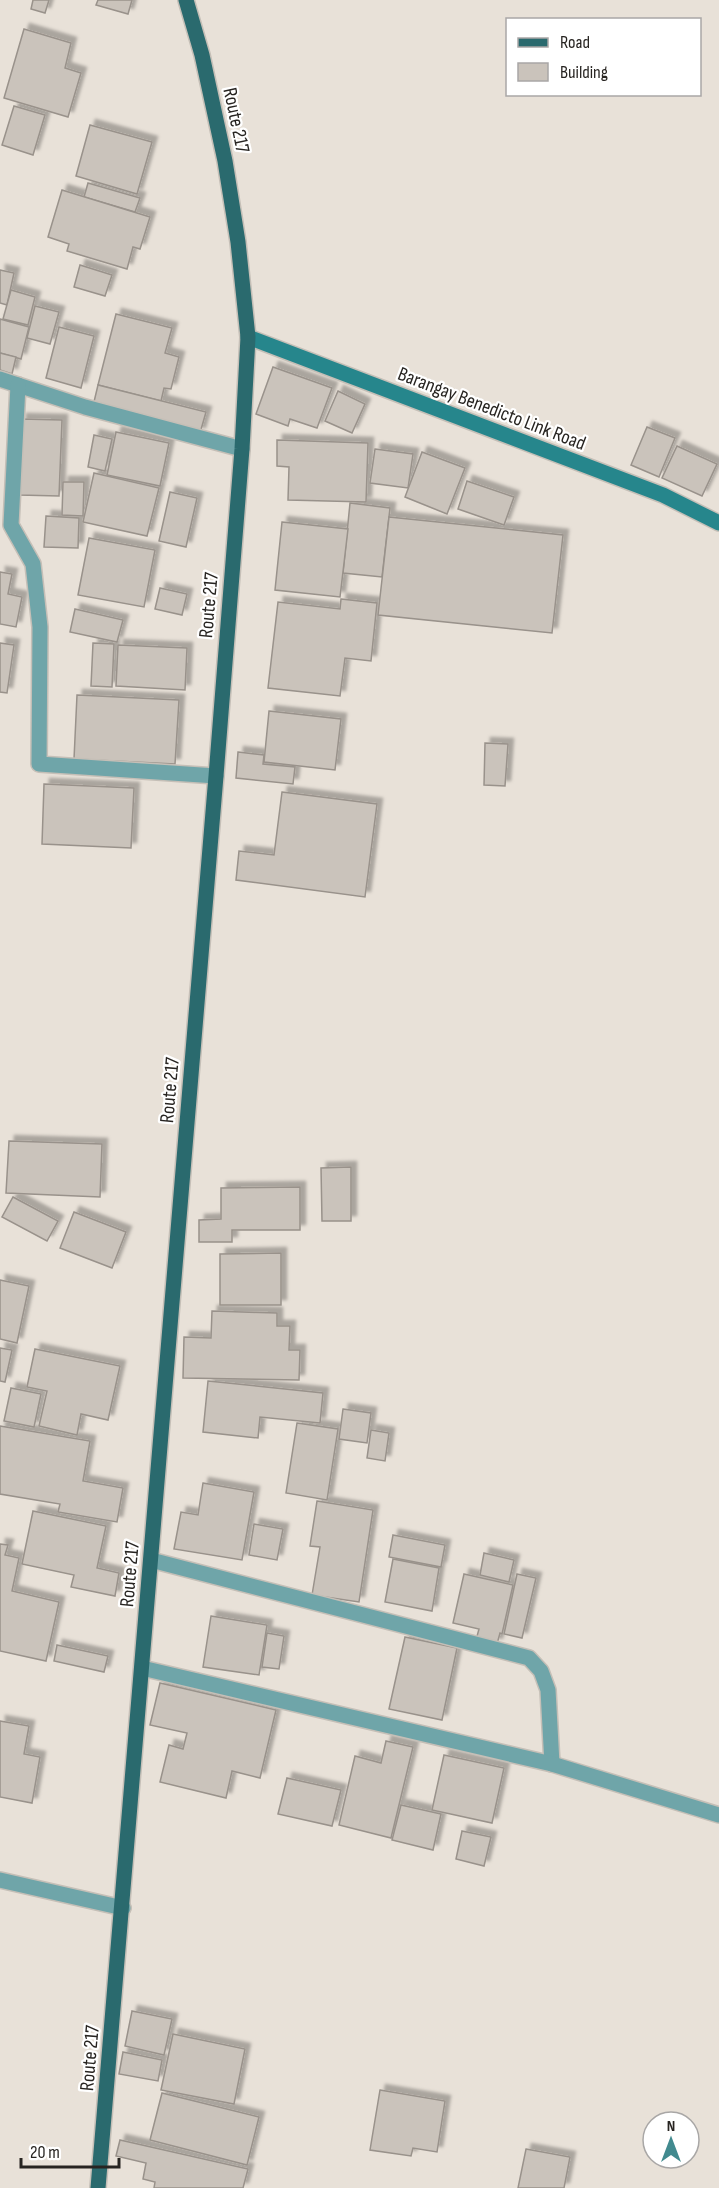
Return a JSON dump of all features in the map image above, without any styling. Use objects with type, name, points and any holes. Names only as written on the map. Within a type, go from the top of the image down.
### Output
[{"type":"main road","name":"Route 217","points":[[98,2188],[216,776],[242,449],[248,337],[238,242],[225,160],[202,55],[186,0]]},
{"type":"street","name":"Barangay Benedicto Link Road","points":[[248,337],[663,495],[719,523]]},
{"type":"street","points":[[0,379],[85,407],[242,449]]},
{"type":"street","points":[[18,386],[11,525],[33,564],[40,627],[39,764],[216,776]]},
{"type":"street","points":[[151,1560],[529,1658],[541,1671],[548,1690],[552,1764]]},
{"type":"street","points":[[142,1668],[552,1764],[719,1815]]},
{"type":"street","points":[[0,1880],[123,1908]]},
{"type":"building","points":[[33,0],[49,0],[45,13],[31,9]]},
{"type":"building","points":[[98,0],[132,0],[128,14],[96,5]]},
{"type":"building","points":[[24,29],[71,43],[65,68],[81,73],[68,117],[4,98]]},
{"type":"building","points":[[14,106],[45,115],[33,155],[2,145]]},
{"type":"building","points":[[90,125],[152,142],[137,194],[76,176]]},
{"type":"building","points":[[88,183],[140,198],[135,212],[84,197]]},
{"type":"building","points":[[62,190],[150,217],[140,249],[133,247],[127,269],[67,251],[69,244],[48,237]]},
{"type":"building","points":[[80,265],[112,275],[105,296],[74,287]]},
{"type":"building","points":[[0,270],[14,273],[7,305],[0,303]]},
{"type":"building","points":[[11,290],[35,297],[28,325],[3,319]]},
{"type":"building","points":[[35,306],[59,312],[50,344],[27,338]]},
{"type":"building","points":[[116,314],[172,328],[165,353],[179,357],[171,389],[164,388],[161,401],[98,385]]},
{"type":"building","points":[[0,319],[29,327],[21,359],[0,353]]},
{"type":"building","points":[[59,327],[94,336],[81,388],[46,378]]},
{"type":"building","points":[[0,353],[16,357],[12,374],[0,370]]},
{"type":"building","points":[[273,367],[332,388],[317,428],[290,419],[288,426],[256,414]]},
{"type":"building","points":[[98,385],[206,412],[200,433],[93,406]]},
{"type":"building","points":[[338,391],[365,404],[352,433],[325,421]]},
{"type":"building","points":[[21,419],[62,420],[59,496],[19,495]]},
{"type":"building","points":[[647,427],[675,438],[659,477],[631,465]]},
{"type":"building","points":[[116,432],[169,443],[160,486],[107,475]]},
{"type":"building","points":[[94,435],[112,439],[105,471],[88,467]]},
{"type":"building","points":[[277,440],[368,443],[366,502],[288,500],[289,467],[277,466]]},
{"type":"building","points":[[677,446],[717,464],[702,496],[662,478]]},
{"type":"building","points":[[375,449],[413,454],[408,488],[370,483]]},
{"type":"building","points":[[422,452],[465,468],[447,514],[405,497]]},
{"type":"building","points":[[94,473],[159,488],[147,536],[83,522]]},
{"type":"building","points":[[467,481],[514,497],[504,525],[458,509]]},
{"type":"building","points":[[63,482],[84,482],[83,516],[62,515]]},
{"type":"building","points":[[170,492],[197,498],[186,547],[159,541]]},
{"type":"building","points":[[350,503],[390,508],[382,577],[343,573]]},
{"type":"building","points":[[46,516],[79,518],[78,548],[44,547]]},
{"type":"building","points":[[389,517],[563,535],[552,633],[378,615]]},
{"type":"building","points":[[282,522],[348,529],[340,597],[275,590]]},
{"type":"building","points":[[89,538],[155,550],[144,607],[78,595]]},
{"type":"building","points":[[0,572],[12,574],[8,594],[22,597],[16,627],[0,624]]},
{"type":"building","points":[[160,588],[187,594],[182,615],[155,609]]},
{"type":"building","points":[[341,599],[377,603],[371,661],[345,658],[340,696],[268,688],[278,602],[340,609]]},
{"type":"building","points":[[75,609],[123,620],[117,642],[70,632]]},
{"type":"building","points":[[0,643],[14,645],[7,693],[0,692]]},
{"type":"building","points":[[93,643],[114,644],[112,687],[91,686]]},
{"type":"building","points":[[118,645],[187,648],[185,690],[116,686]]},
{"type":"building","points":[[77,695],[179,700],[175,764],[74,759]]},
{"type":"building","points":[[269,711],[341,719],[335,770],[264,762]]},
{"type":"building","points":[[485,743],[508,744],[505,786],[484,785]]},
{"type":"building","points":[[238,752],[264,755],[263,764],[295,767],[293,784],[236,778]]},
{"type":"building","points":[[44,784],[134,788],[131,848],[42,844]]},
{"type":"building","points":[[282,792],[377,804],[365,897],[236,880],[239,851],[274,855]]},
{"type":"building","points":[[9,1141],[102,1144],[100,1197],[6,1193]]},
{"type":"building","points":[[351,1167],[351,1221],[322,1221],[321,1168]]},
{"type":"building","points":[[300,1187],[300,1230],[232,1230],[232,1242],[199,1242],[199,1220],[221,1219],[221,1188]]},
{"type":"building","points":[[13,1197],[58,1221],[47,1241],[2,1217]]},
{"type":"building","points":[[74,1212],[126,1232],[112,1268],[60,1248]]},
{"type":"building","points":[[281,1253],[281,1305],[220,1305],[220,1254]]},
{"type":"building","points":[[0,1280],[29,1286],[17,1343],[0,1339]]},
{"type":"building","points":[[212,1311],[277,1313],[277,1326],[290,1326],[289,1350],[300,1350],[299,1380],[183,1378],[184,1337],[211,1338]]},
{"type":"building","points":[[0,1348],[12,1350],[5,1382],[0,1381]]},
{"type":"building","points":[[35,1349],[120,1366],[108,1420],[81,1414],[77,1435],[39,1426],[47,1391],[27,1387]]},
{"type":"building","points":[[208,1381],[323,1393],[320,1423],[260,1417],[258,1438],[203,1432]]},
{"type":"building","points":[[11,1388],[41,1394],[34,1427],[4,1421]]},
{"type":"building","points":[[343,1409],[371,1413],[367,1443],[339,1439]]},
{"type":"building","points":[[297,1423],[338,1429],[327,1500],[286,1493]]},
{"type":"building","points":[[0,1426],[90,1441],[83,1481],[123,1488],[117,1522],[58,1512],[60,1504],[0,1494]]},
{"type":"building","points":[[371,1430],[389,1433],[385,1461],[367,1458]]},
{"type":"building","points":[[203,1483],[254,1492],[242,1560],[174,1549],[181,1512],[198,1515]]},
{"type":"building","points":[[317,1501],[373,1510],[359,1602],[312,1595],[320,1547],[310,1546]]},
{"type":"building","points":[[33,1511],[106,1526],[97,1568],[119,1573],[115,1596],[71,1587],[74,1575],[22,1564]]},
{"type":"building","points":[[254,1524],[283,1529],[277,1560],[249,1555]]},
{"type":"building","points":[[393,1535],[445,1545],[441,1567],[389,1557]]},
{"type":"building","points":[[0,1544],[8,1545],[5,1555],[19,1558],[12,1591],[59,1602],[46,1661],[0,1651]]},
{"type":"building","points":[[484,1553],[514,1560],[509,1582],[480,1575]]},
{"type":"building","points":[[393,1559],[439,1568],[432,1611],[385,1602]]},
{"type":"building","points":[[464,1574],[513,1585],[502,1634],[500,1633],[497,1644],[476,1640],[479,1629],[453,1623]]},
{"type":"building","points":[[517,1574],[536,1578],[522,1638],[504,1634]]},
{"type":"building","points":[[211,1616],[267,1625],[259,1675],[203,1667]]},
{"type":"building","points":[[267,1633],[284,1636],[279,1669],[262,1667]]},
{"type":"building","points":[[405,1637],[457,1648],[442,1720],[389,1709]]},
{"type":"building","points":[[57,1645],[108,1656],[104,1672],[54,1661]]},
{"type":"building","points":[[160,1683],[276,1710],[260,1778],[232,1771],[226,1798],[160,1782],[169,1745],[183,1749],[187,1733],[150,1725]]},
{"type":"building","points":[[0,1721],[29,1726],[24,1754],[40,1757],[32,1803],[0,1797]]},
{"type":"building","points":[[386,1741],[413,1747],[391,1838],[339,1825],[355,1756],[381,1763]]},
{"type":"building","points":[[444,1755],[504,1768],[492,1823],[432,1810]]},
{"type":"building","points":[[287,1778],[341,1790],[332,1826],[278,1814]]},
{"type":"building","points":[[401,1805],[441,1814],[433,1850],[392,1840]]},
{"type":"building","points":[[462,1831],[491,1837],[484,1866],[456,1859]]},
{"type":"building","points":[[132,2011],[172,2019],[164,2055],[125,2046]]},
{"type":"building","points":[[173,2034],[245,2049],[234,2104],[161,2090]]},
{"type":"building","points":[[123,2052],[162,2060],[158,2081],[119,2074]]},
{"type":"building","points":[[380,2090],[445,2101],[437,2152],[413,2148],[411,2156],[370,2150]]},
{"type":"building","points":[[162,2093],[259,2117],[247,2165],[150,2140]]},
{"type":"building","points":[[120,2140],[248,2169],[243,2188],[154,2188],[155,2182],[143,2179],[146,2163],[116,2156]]},
{"type":"building","points":[[526,2149],[570,2157],[564,2188],[518,2188]]}]
